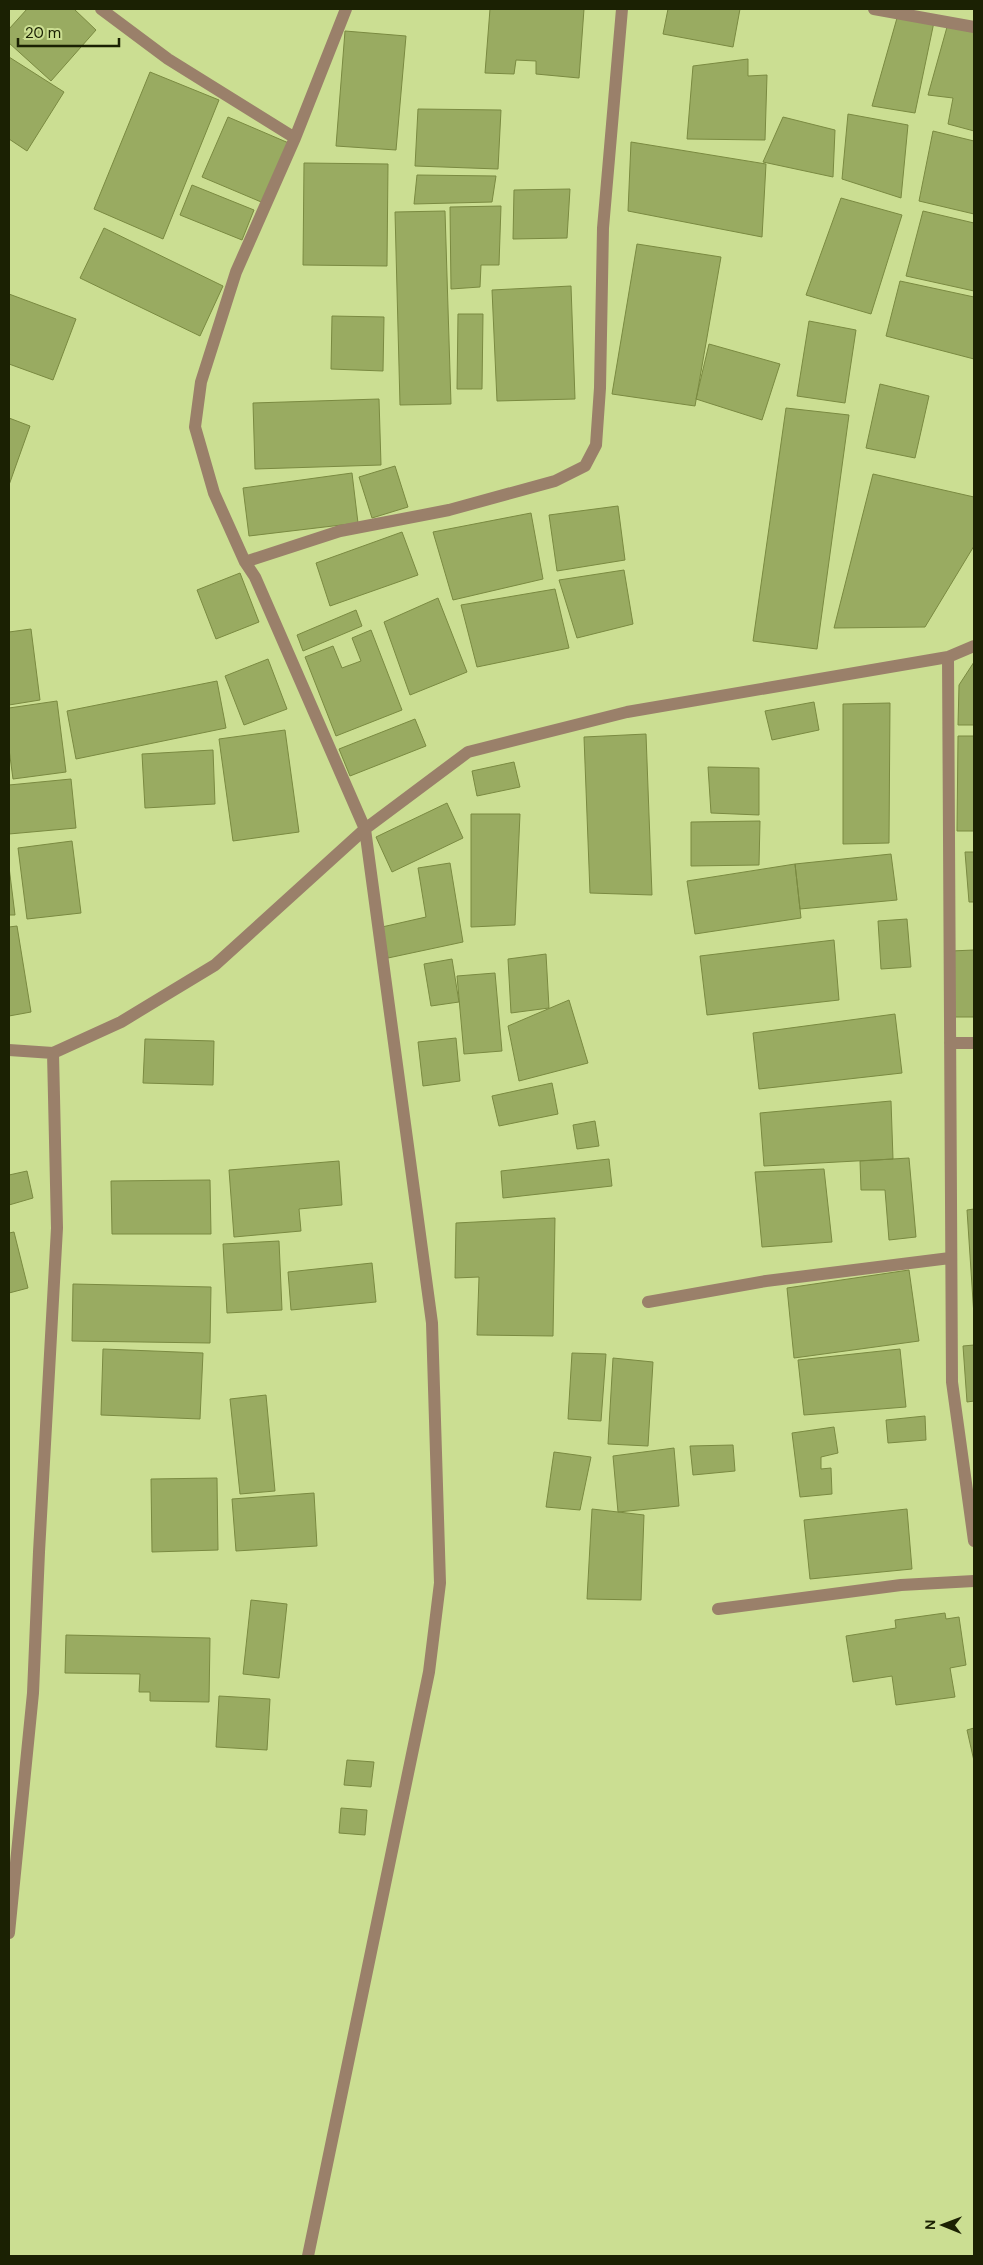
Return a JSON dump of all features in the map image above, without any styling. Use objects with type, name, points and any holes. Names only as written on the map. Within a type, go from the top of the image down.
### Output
[{"type":"street","points":[[101,9],[168,59],[294,138]]},
{"type":"street","points":[[308,2256],[429,1672],[440,1583],[432,1323],[365,829],[258,586],[214,493],[195,427],[200,382],[236,272],[294,138],[346,9]]},
{"type":"street","points":[[245,562],[340,531],[449,510],[555,481],[585,466],[596,445],[600,388],[603,228],[622,9]]},
{"type":"street","points":[[874,9],[974,27]]},
{"type":"street","points":[[9,1050],[53,1053],[121,1022],[216,965],[365,829],[468,752],[627,712],[948,657],[974,647]]},
{"type":"street","points":[[948,657],[952,1382],[974,1541]]},
{"type":"street","points":[[950,1043],[974,1043]]},
{"type":"street","points":[[9,1932],[33,1693],[57,1228],[53,1053]]},
{"type":"street","points":[[648,1302],[766,1280],[950,1258]]},
{"type":"street","points":[[718,1609],[901,1585],[974,1581]]},
{"type":"building","points":[[27,9],[74,9],[96,30],[51,81],[9,43],[9,29]]},
{"type":"building","points":[[490,9],[584,9],[579,78],[536,74],[536,61],[516,60],[514,74],[485,73]]},
{"type":"building","points":[[668,9],[740,9],[733,47],[663,34]]},
{"type":"building","points":[[897,18],[934,22],[915,113],[872,106]]},
{"type":"building","points":[[947,27],[974,32],[974,131],[948,124],[953,98],[928,95]]},
{"type":"building","points":[[345,31],[406,36],[396,150],[336,146]]},
{"type":"building","points":[[9,57],[64,92],[27,151],[9,139]]},
{"type":"building","points":[[748,59],[748,76],[767,75],[765,140],[687,139],[693,66]]},
{"type":"building","points":[[150,72],[219,100],[163,239],[94,209]]},
{"type":"building","points":[[418,109],[501,110],[498,169],[415,166]]},
{"type":"building","points":[[848,114],[908,125],[901,198],[842,179]]},
{"type":"building","points":[[228,117],[291,144],[266,204],[202,177]]},
{"type":"building","points":[[783,117],[835,130],[833,177],[763,162]]},
{"type":"building","points":[[933,131],[974,141],[974,214],[919,201]]},
{"type":"building","points":[[631,142],[766,164],[762,237],[628,211]]},
{"type":"building","points":[[304,163],[388,164],[387,266],[303,265]]},
{"type":"building","points":[[417,175],[496,176],[492,202],[414,204]]},
{"type":"building","points":[[192,185],[254,210],[242,240],[180,215]]},
{"type":"building","points":[[570,189],[567,238],[513,239],[514,190]]},
{"type":"building","points":[[841,198],[902,215],[871,314],[806,295]]},
{"type":"building","points":[[501,206],[499,265],[481,265],[480,287],[451,289],[450,207]]},
{"type":"building","points":[[445,211],[451,404],[400,405],[395,212]]},
{"type":"building","points":[[923,211],[974,223],[974,291],[906,276]]},
{"type":"building","points":[[104,228],[223,286],[200,336],[80,278]]},
{"type":"building","points":[[637,244],[721,257],[695,406],[612,394]]},
{"type":"building","points":[[900,281],[974,297],[974,359],[886,336]]},
{"type":"building","points":[[571,286],[575,399],[497,401],[492,290]]},
{"type":"building","points":[[9,294],[76,319],[53,380],[9,364]]},
{"type":"building","points":[[458,314],[483,314],[482,389],[457,389]]},
{"type":"building","points":[[332,316],[384,317],[383,371],[331,369]]},
{"type":"building","points":[[809,321],[856,330],[845,403],[797,396]]},
{"type":"building","points":[[709,344],[780,364],[762,420],[696,399]]},
{"type":"building","points":[[880,384],[929,396],[915,458],[866,448]]},
{"type":"building","points":[[379,399],[381,465],[255,469],[253,403]]},
{"type":"building","points":[[786,408],[849,415],[817,649],[753,641]]},
{"type":"building","points":[[9,418],[30,426],[9,485]]},
{"type":"building","points":[[395,466],[408,507],[372,518],[359,477]]},
{"type":"building","points":[[352,473],[358,523],[249,536],[243,488]]},
{"type":"building","points":[[873,474],[974,497],[974,546],[925,627],[834,628]]},
{"type":"building","points":[[618,506],[625,560],[557,571],[549,515]]},
{"type":"building","points":[[531,513],[543,579],[453,600],[433,532]]},
{"type":"building","points":[[402,532],[418,575],[330,606],[316,563]]},
{"type":"building","points":[[624,570],[633,624],[577,638],[559,580]]},
{"type":"building","points":[[240,573],[259,622],[216,639],[197,590]]},
{"type":"building","points":[[555,589],[569,648],[477,667],[461,605]]},
{"type":"building","points":[[438,598],[467,672],[410,695],[384,622]]},
{"type":"building","points":[[356,610],[362,626],[303,651],[297,635]]},
{"type":"building","points":[[31,629],[40,700],[9,705],[9,632]]},
{"type":"building","points":[[371,630],[402,710],[336,736],[305,657],[333,646],[342,668],[361,661],[352,638]]},
{"type":"building","points":[[268,659],[287,709],[244,725],[225,676]]},
{"type":"building","points":[[974,662],[974,725],[958,725],[959,685]]},
{"type":"building","points":[[217,681],[226,728],[76,759],[67,711]]},
{"type":"building","points":[[57,701],[66,772],[13,779],[9,749],[9,708]]},
{"type":"building","points":[[814,702],[819,730],[772,740],[765,711]]},
{"type":"building","points":[[890,703],[889,843],[843,844],[843,704]]},
{"type":"building","points":[[415,719],[426,746],[350,776],[339,749]]},
{"type":"building","points":[[285,730],[299,832],[233,841],[219,739]]},
{"type":"building","points":[[646,734],[652,895],[590,893],[584,737]]},
{"type":"building","points":[[958,736],[974,736],[974,831],[957,831]]},
{"type":"building","points":[[213,750],[215,804],[145,808],[142,754]]},
{"type":"building","points":[[514,762],[520,787],[477,796],[472,771]]},
{"type":"building","points":[[708,767],[759,768],[759,815],[711,813]]},
{"type":"building","points":[[71,779],[76,828],[9,834],[9,785]]},
{"type":"building","points":[[447,803],[463,838],[392,872],[376,837]]},
{"type":"building","points":[[471,814],[520,814],[515,925],[471,927]]},
{"type":"building","points":[[760,821],[759,865],[691,866],[691,822]]},
{"type":"building","points":[[72,841],[81,913],[27,919],[18,848]]},
{"type":"building","points":[[965,852],[974,852],[974,902],[969,902]]},
{"type":"building","points":[[891,854],[897,900],[800,909],[795,864]]},
{"type":"building","points":[[450,863],[463,942],[388,958],[382,927],[426,917],[418,868]]},
{"type":"building","points":[[795,864],[801,918],[695,934],[687,881]]},
{"type":"building","points":[[9,867],[15,915],[9,915]]},
{"type":"building","points":[[907,919],[911,967],[881,969],[878,921]]},
{"type":"building","points":[[17,926],[31,1012],[9,1016],[9,927]]},
{"type":"building","points":[[834,940],[839,1000],[707,1015],[700,956]]},
{"type":"building","points":[[974,950],[974,1017],[954,1017],[951,951]]},
{"type":"building","points":[[546,954],[549,1008],[511,1013],[508,959]]},
{"type":"building","points":[[452,959],[459,1002],[431,1006],[424,964]]},
{"type":"building","points":[[495,973],[502,1051],[464,1054],[457,976]]},
{"type":"building","points":[[569,1000],[588,1063],[519,1081],[508,1026]]},
{"type":"building","points":[[895,1014],[902,1073],[759,1089],[753,1033]]},
{"type":"building","points":[[456,1038],[460,1081],[423,1086],[418,1042]]},
{"type":"building","points":[[145,1039],[214,1041],[213,1085],[143,1083]]},
{"type":"building","points":[[552,1083],[558,1114],[499,1126],[492,1096]]},
{"type":"building","points":[[891,1101],[893,1159],[764,1166],[760,1113]]},
{"type":"building","points":[[595,1121],[599,1146],[577,1149],[573,1125]]},
{"type":"building","points":[[909,1158],[916,1237],[889,1240],[885,1190],[861,1190],[860,1161]]},
{"type":"building","points":[[609,1159],[612,1186],[503,1198],[501,1171]]},
{"type":"building","points":[[339,1161],[342,1205],[299,1209],[301,1231],[234,1237],[229,1170]]},
{"type":"building","points":[[824,1169],[832,1242],[762,1247],[755,1172]]},
{"type":"building","points":[[27,1171],[33,1198],[9,1205],[9,1175]]},
{"type":"building","points":[[210,1180],[211,1234],[112,1234],[111,1181]]},
{"type":"building","points":[[974,1209],[974,1316],[967,1210]]},
{"type":"building","points":[[555,1218],[553,1336],[477,1335],[479,1277],[455,1278],[456,1223]]},
{"type":"building","points":[[14,1232],[28,1288],[9,1293],[9,1233]]},
{"type":"building","points":[[279,1241],[282,1310],[227,1313],[223,1244]]},
{"type":"building","points":[[372,1263],[376,1302],[291,1310],[288,1272]]},
{"type":"building","points":[[909,1270],[919,1341],[794,1358],[787,1288]]},
{"type":"building","points":[[73,1284],[211,1287],[210,1343],[72,1341]]},
{"type":"building","points":[[974,1345],[974,1401],[967,1402],[963,1346]]},
{"type":"building","points":[[103,1349],[203,1353],[200,1419],[101,1415]]},
{"type":"building","points":[[900,1349],[906,1407],[804,1415],[798,1360]]},
{"type":"building","points":[[572,1353],[606,1354],[601,1421],[568,1419]]},
{"type":"building","points":[[613,1358],[653,1362],[648,1446],[608,1444]]},
{"type":"building","points":[[266,1395],[275,1491],[240,1494],[230,1399]]},
{"type":"building","points":[[925,1416],[926,1440],[888,1443],[886,1420]]},
{"type":"building","points":[[834,1427],[838,1453],[821,1457],[821,1469],[831,1468],[832,1494],[800,1497],[792,1433]]},
{"type":"building","points":[[733,1445],[735,1471],[693,1475],[690,1446]]},
{"type":"building","points":[[674,1448],[679,1506],[618,1512],[613,1456]]},
{"type":"building","points":[[554,1452],[591,1457],[580,1510],[546,1507]]},
{"type":"building","points":[[217,1478],[218,1550],[152,1552],[151,1479]]},
{"type":"building","points":[[314,1493],[317,1546],[236,1551],[232,1499]]},
{"type":"building","points":[[592,1509],[644,1515],[641,1600],[587,1599]]},
{"type":"building","points":[[907,1509],[912,1569],[810,1579],[804,1520]]},
{"type":"building","points":[[251,1600],[287,1604],[279,1678],[243,1674]]},
{"type":"building","points":[[945,1613],[946,1619],[959,1617],[966,1665],[950,1668],[955,1697],[896,1705],[892,1676],[853,1682],[846,1636],[896,1628],[895,1620]]},
{"type":"building","points":[[66,1635],[210,1638],[209,1702],[150,1701],[150,1692],[139,1692],[140,1674],[65,1673]]},
{"type":"building","points":[[219,1696],[270,1699],[267,1750],[216,1747]]},
{"type":"building","points":[[974,1728],[974,1761],[967,1730]]},
{"type":"building","points":[[347,1760],[374,1762],[371,1787],[344,1785]]},
{"type":"building","points":[[341,1808],[367,1810],[365,1835],[339,1833]]}]
